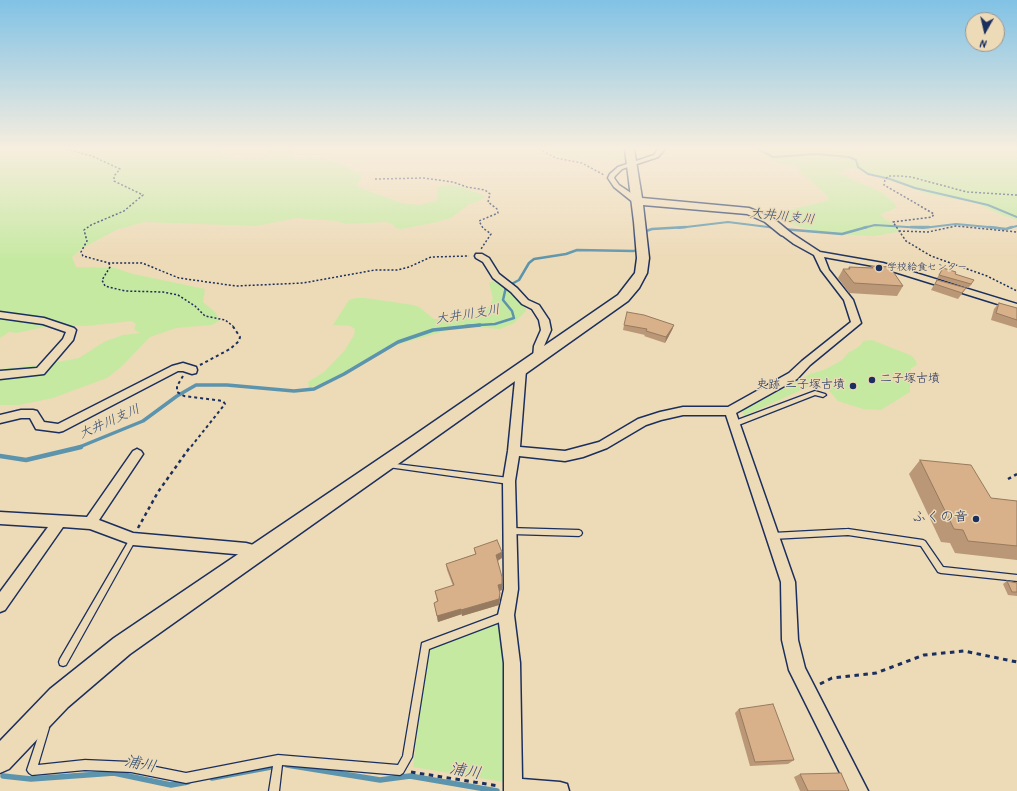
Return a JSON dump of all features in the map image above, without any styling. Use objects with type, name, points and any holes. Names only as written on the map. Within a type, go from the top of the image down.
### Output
[{"type":"street","points":[[616,186],[637,201],[742,210],[756,214],[803,246],[818,254],[880,265],[1017,307]]},
{"type":"street","points":[[0,760],[59,698],[122,646],[623,298],[634,285],[641,273],[643,258],[640,222],[634,186]]},
{"type":"street","points":[[514,451],[565,456],[603,446],[642,422],[683,411],[732,418],[793,376],[806,362],[856,323],[848,300],[825,270],[818,254]]},
{"type":"street","points":[[479,256],[486,260],[496,276],[514,290],[525,302],[536,307],[544,320],[546,330],[539,346],[538,358]]},
{"type":"street","points":[[0,315],[44,321],[71,330],[68,340],[40,371],[0,375]]},
{"type":"street","points":[[0,419],[21,414],[33,414],[40,426],[59,428],[176,368],[183,367],[192,370]]},
{"type":"street","points":[[521,370],[514,451],[509,481],[511,589],[506,615],[512,663],[513,789],[560,791]]},
{"type":"street","points":[[732,418],[788,582],[790,640],[797,670],[859,791]]},
{"type":"street","points":[[90,523],[137,454]]},
{"type":"street","points":[[0,519],[90,523],[133,539],[246,549],[256,552]]},
{"type":"street","points":[[2,598],[60,521]]},
{"type":"lane","points":[[732,418],[815,393],[823,395]]},
{"type":"lane","points":[[384,464],[509,481]]},
{"type":"lane","points":[[511,531],[579,533]]},
{"type":"lane","points":[[772,536],[848,532],[923,543],[941,570],[1017,578]]},
{"type":"lane","points":[[63,662],[133,539]]},
{"type":"lane","points":[[53,705],[41,738],[32,770],[85,765],[131,766],[186,778],[278,760],[400,770],[407,757],[425,646],[506,615]]},
{"type":"lane","points":[[274,791],[278,760]]},
{"type":"path","points":[[122,186],[143,195],[124,211],[90,225],[84,230],[88,241],[81,252],[83,256],[109,263],[142,264],[179,278],[236,286],[303,283],[375,270],[397,270],[409,267],[430,256],[479,256],[487,238],[491,234],[483,228],[480,221],[498,213],[497,209],[488,202],[490,194],[485,190],[464,186]]},
{"type":"path","points":[[885,186],[934,214],[932,217],[893,222],[906,241],[931,256],[987,276],[1017,291]]},
{"type":"path","points":[[944,186],[967,192],[1017,195]]},
{"type":"path","points":[[899,231],[928,232],[956,226],[1017,232]]},
{"type":"path","points":[[109,263],[110,267],[102,280],[105,286],[125,291],[163,292],[178,295],[195,306],[205,316],[225,320],[233,326],[240,337],[239,341],[230,349],[184,374],[177,386],[177,392],[184,396],[223,401],[226,404],[158,492],[133,539]]},
{"type":"path","points":[[1008,480],[1017,474]]},
{"type":"path","points":[[808,689],[832,678],[876,672],[924,654],[964,651],[1017,662]]},
{"type":"path","points":[[400,770],[513,789]]},
{"type":"green space","points":[[0,186],[357,186],[401,203],[418,205],[436,201],[438,198],[437,187],[443,186],[457,186],[486,196],[479,201],[469,204],[451,218],[401,229],[395,228],[394,225],[387,222],[346,224],[336,221],[297,218],[256,226],[144,222],[116,230],[81,249],[72,257],[76,267],[115,268],[133,274],[205,289],[203,302],[216,313],[219,321],[212,325],[176,328],[150,337],[121,367],[107,378],[53,398],[19,405],[0,405],[0,369],[46,364],[79,358],[104,342],[123,335],[140,333],[134,329],[136,324],[132,321],[86,326],[54,325],[16,333],[9,332],[0,338]]},
{"type":"green space","points":[[816,186],[867,186],[883,193],[896,205],[896,208],[880,214],[886,220],[900,227],[897,232],[874,236],[831,234],[816,232],[789,223],[784,217],[783,214],[786,211],[829,200],[827,195]]},
{"type":"green space","points":[[905,186],[1017,186],[1017,220],[1004,216],[976,203],[931,195]]},
{"type":"green space","points":[[495,280],[526,301],[526,311],[514,323],[500,329],[474,327],[449,330],[389,347],[345,375],[309,388],[308,382],[324,372],[345,350],[354,335],[355,329],[350,326],[333,325],[349,300],[365,298],[413,305],[419,307],[434,319],[452,319],[485,313],[493,299],[489,283]]},
{"type":"green space","points":[[872,340],[912,356],[917,365],[911,368],[910,373],[914,380],[910,386],[910,392],[881,410],[863,409],[838,401],[821,381],[744,416],[742,411],[810,374],[826,369],[842,360],[848,353],[860,346],[863,341]]},
{"type":"green space","points":[[502,620],[505,675],[504,782],[413,767],[428,650],[440,642]]},
{"type":"building","points":[[871,266],[890,267],[903,286],[854,283],[843,269],[850,269],[849,267],[873,268]]},
{"type":"building","points":[[943,268],[956,272],[955,274],[974,280],[971,284],[939,275]]},
{"type":"building","points":[[937,280],[966,288],[962,293],[935,284]]},
{"type":"building","points":[[999,303],[1017,308],[1017,320],[996,313]]},
{"type":"building","points":[[627,312],[644,315],[674,325],[666,337],[646,331],[647,329],[624,325]]},
{"type":"building","points":[[920,460],[971,465],[991,498],[1017,501],[1017,546],[968,541],[963,530],[954,529]]},
{"type":"building","points":[[497,540],[502,552],[496,555],[502,577],[502,584],[498,585],[500,593],[499,599],[437,616],[434,603],[438,601],[435,591],[454,585],[446,564],[476,554],[474,548]]},
{"type":"building","points":[[1007,581],[1017,583],[1017,592],[1012,592]]},
{"type":"building","points":[[773,704],[794,760],[755,762],[739,709]]},
{"type":"building","points":[[841,773],[849,791],[808,791],[800,774]]},
{"type":"waterway","points":[[909,186],[988,205],[1017,217]]},
{"type":"waterway","name":"大井川支川","points":[[678,228],[728,222],[776,228],[770,227]]},
{"type":"waterway","name":"大井川支川","points":[[867,227],[875,225],[923,228],[956,224],[992,227]]},
{"type":"waterway","name":"大井川支川","points":[[1009,228],[1017,226]]},
{"type":"waterway","name":"大井川支川","points":[[646,235],[646,231],[652,229],[686,227]]},
{"type":"waterway","name":"大井川支川","points":[[782,229],[842,234],[867,227]]},
{"type":"waterway","name":"大井川支川","points":[[863,228],[867,227]]},
{"type":"waterway","name":"大井川支川","points":[[911,227],[929,227]]},
{"type":"waterway","name":"大井川支川","points":[[992,227],[999,228]]},
{"type":"waterway","name":"大井川支川","points":[[992,227],[1009,228]]},
{"type":"waterway","name":"大井川支川","points":[[480,325],[495,324],[514,318],[512,311],[503,300],[506,287],[519,280],[529,263],[534,259],[566,254],[577,250],[634,251],[640,248]]},
{"type":"waterway","name":"大井川支川","points":[[77,448],[143,421],[177,396],[196,385],[227,385],[294,391],[314,389],[344,374],[398,342],[433,330],[480,325]]},
{"type":"waterway","name":"大井川支川","points":[[465,326],[480,325]]},
{"type":"waterway","name":"大井川支川","points":[[0,456],[26,460],[77,448]]},
{"type":"waterway","name":"浦川","points":[[287,765],[380,780],[410,776],[497,791]]},
{"type":"waterway","name":"浦川","points":[[212,778],[271,767]]},
{"type":"waterway","name":"浦川","points":[[3,776],[31,779],[114,773],[171,785],[188,782]]},
{"type":"place","name":"学校給食センター","points":[[879,268]]},
{"type":"place","name":"二子塚古墳","points":[[872,380]]},
{"type":"place","name":"史跡 二子塚古墳","points":[[853,386]]},
{"type":"place","name":"ふくの音","points":[[976,519]]}]
